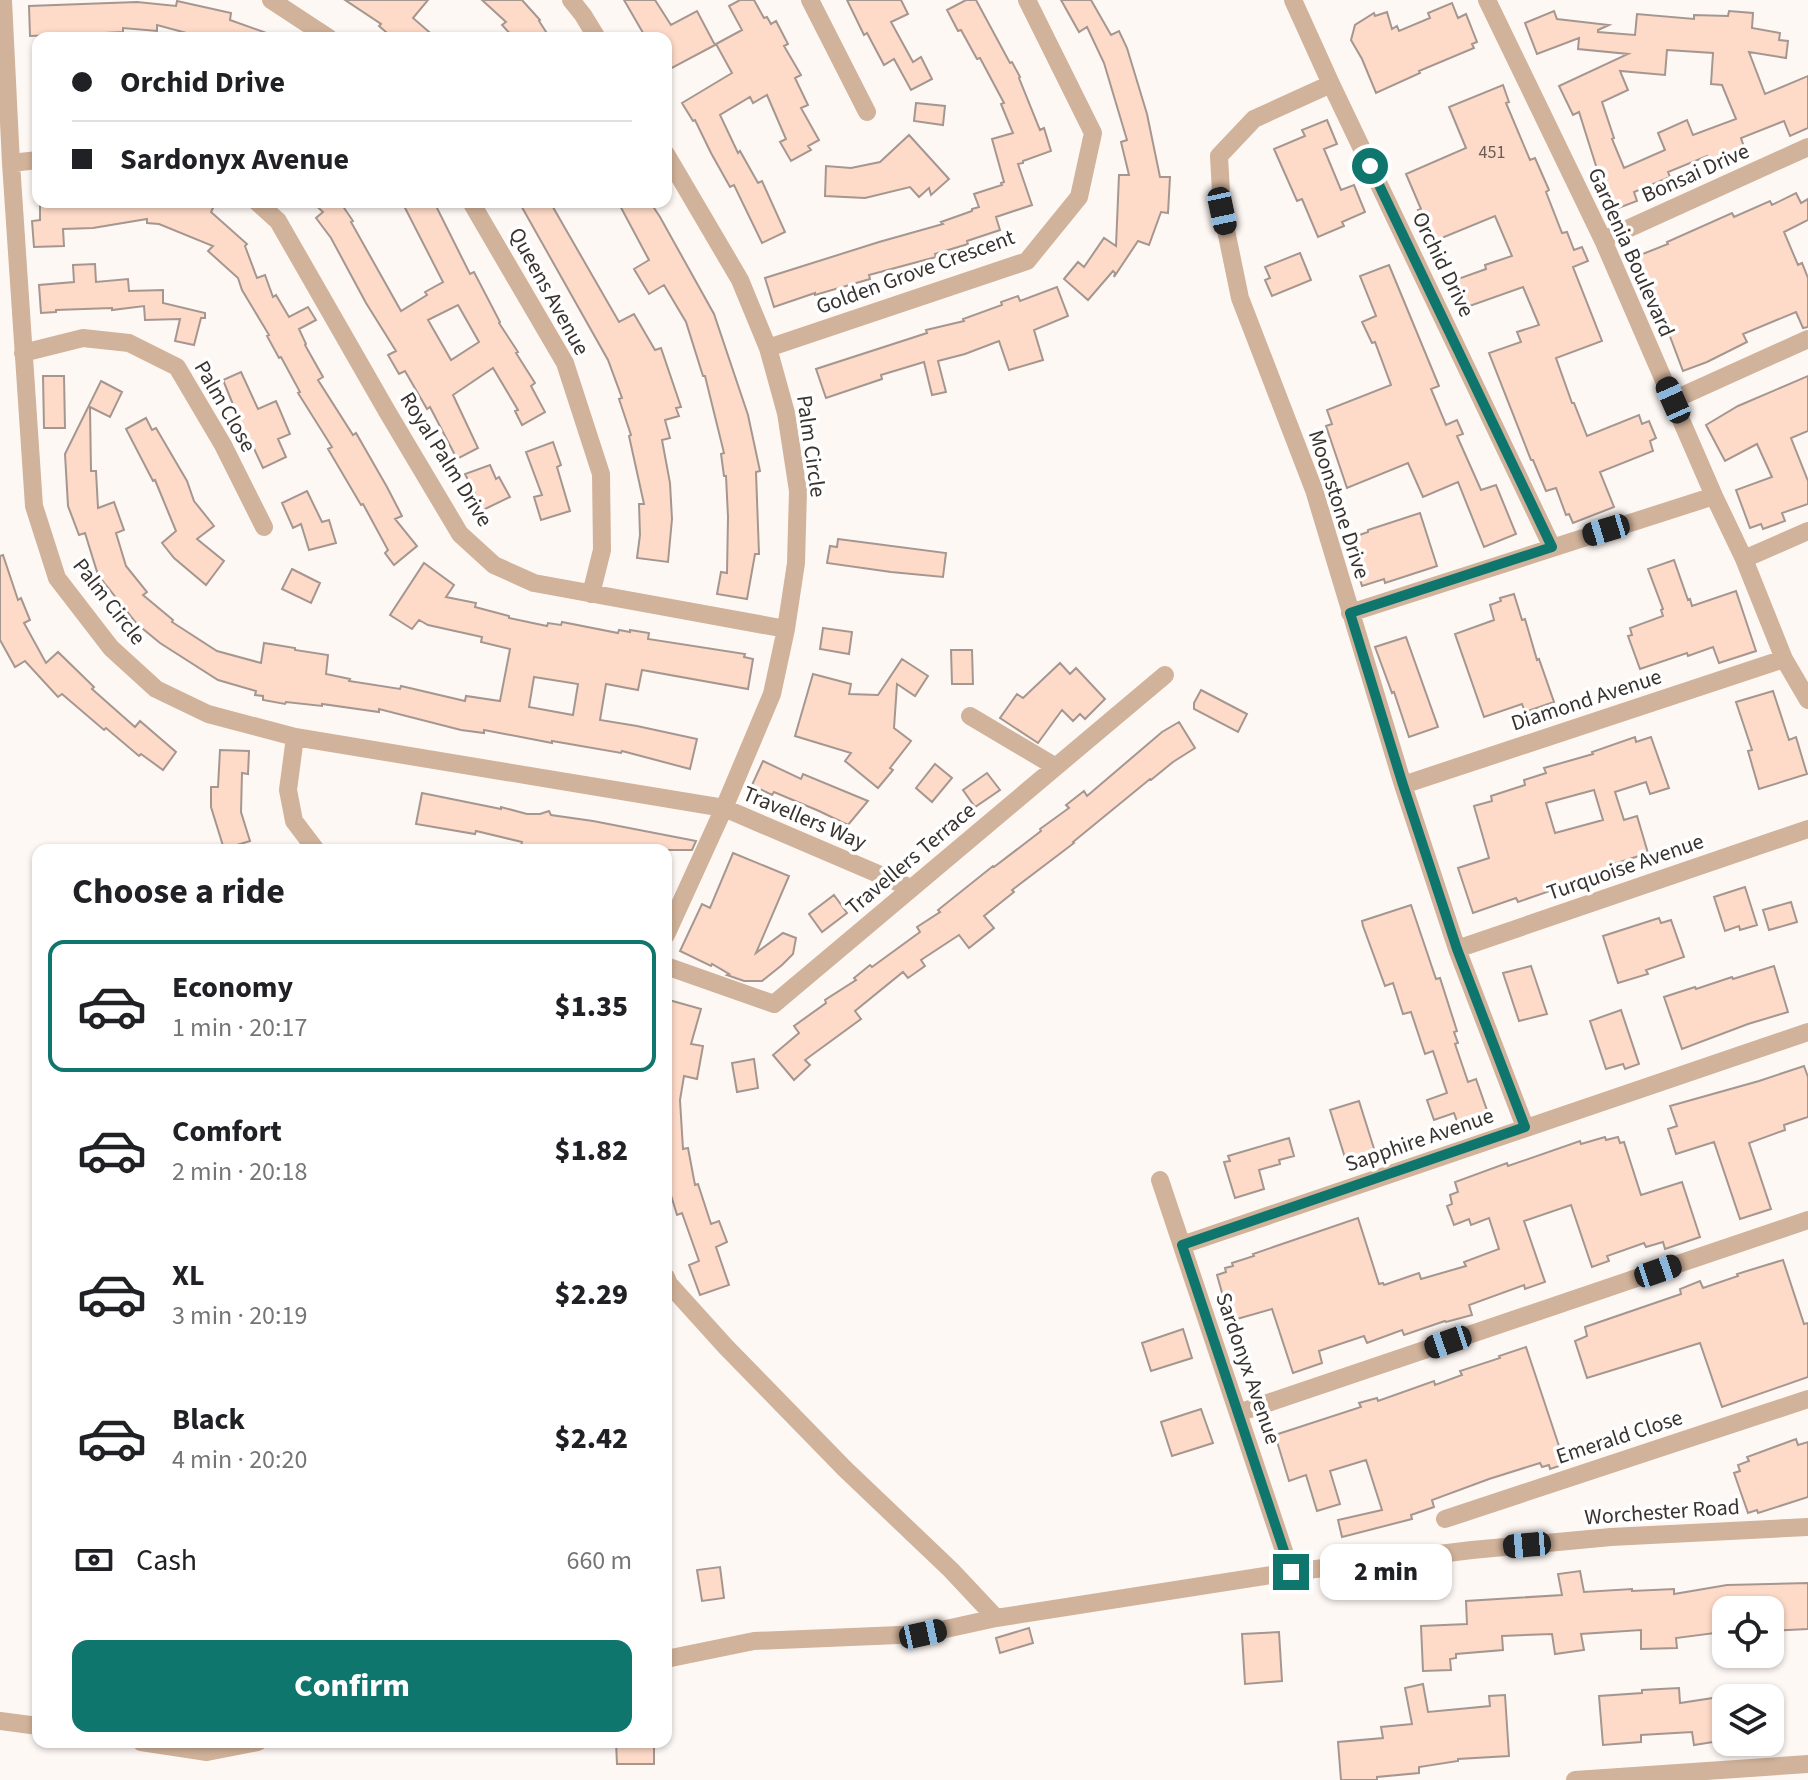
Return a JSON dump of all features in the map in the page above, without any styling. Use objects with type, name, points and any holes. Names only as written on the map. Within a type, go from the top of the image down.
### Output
[{"type":"street","name":"Palm Circle","points":[[3,0],[34,506],[57,578],[111,648],[156,689],[208,714],[295,737],[724,808]]},
{"type":"street","points":[[271,0],[320,32]]},
{"type":"street","points":[[571,0],[593,32]]},
{"type":"street","points":[[810,0],[867,112]]},
{"type":"street","name":"Golden Grove Crescent","points":[[768,348],[1027,261],[1079,197],[1093,133],[1027,0]]},
{"type":"street","name":"Orchid Drive","points":[[1293,0],[1552,547]]},
{"type":"street","name":"Gardenia Boulevard","points":[[1487,0],[1603,240],[1744,559],[1784,659],[1808,700]]},
{"type":"street","name":"Moonstone Drive","points":[[1331,84],[1254,119],[1219,156],[1222,211],[1240,298],[1314,490],[1403,785],[1457,949],[1525,1127]]},
{"type":"street","name":"Bonsai Drive","points":[[1603,240],[1808,147]]},
{"type":"street","points":[[11,163],[32,161]]},
{"type":"street","name":"Palm Circle","points":[[672,164],[740,280],[768,348],[786,413],[798,491],[796,563],[772,694],[672,922]]},
{"type":"street","name":"Royal Palm Drive","points":[[264,208],[278,221],[460,534],[494,565],[534,583],[786,629]]},
{"type":"street","name":"Queens Avenue","points":[[475,208],[565,363],[601,474],[602,550],[591,594]]},
{"type":"street","name":"Palm Close","points":[[23,353],[83,338],[129,343],[177,367],[223,445],[264,527]]},
{"type":"street","points":[[1673,400],[1808,339]]},
{"type":"street","points":[[1350,613],[1714,496]]},
{"type":"street","points":[[1744,559],[1808,531]]},
{"type":"street","name":"Diamond Avenue","points":[[1403,785],[1784,659]]},
{"type":"street","name":"Travellers Terrace","points":[[672,968],[774,1004],[1165,675]]},
{"type":"street","points":[[970,716],[1056,767]]},
{"type":"street","points":[[295,737],[288,790],[294,821],[311,844]]},
{"type":"street","name":"Travellers Way","points":[[724,808],[911,888]]},
{"type":"street","name":"Turquoise Avenue","points":[[1457,949],[1808,829]]},
{"type":"street","name":"Sapphire Avenue","points":[[1182,1245],[1808,1032]]},
{"type":"street","name":"Sardonyx Avenue","points":[[1160,1180],[1291,1572]]},
{"type":"street","points":[[1238,1413],[1808,1220]]},
{"type":"street","points":[[672,1287],[845,1469],[951,1570],[996,1618]]},
{"type":"street","name":"Emerald Close","points":[[1445,1519],[1808,1399]]},
{"type":"street","name":"Worchester Road","points":[[672,1658],[754,1641],[923,1634],[996,1618],[1291,1572],[1472,1550],[1611,1537],[1808,1527]]},
{"type":"street","points":[[0,1721],[32,1725]]},
{"type":"street","points":[[181,1748],[207,1752],[227,1748]]},
{"type":"street","points":[[1575,1780],[1808,1764]]},
{"type":"building","points":[[345,0],[428,0],[413,18],[429,32],[386,32],[379,26],[381,24]]},
{"type":"building","points":[[482,0],[522,0],[546,32],[508,32],[502,25],[506,22]]},
{"type":"building","points":[[624,0],[655,0],[671,25],[697,11],[715,45],[672,68],[672,32],[643,32]]},
{"type":"building","points":[[740,0],[754,0],[764,18],[767,17],[771,24],[776,21],[788,44],[784,46],[801,75],[795,78],[808,105],[801,108],[819,140],[808,146],[811,150],[791,161],[780,142],[786,139],[767,95],[753,103],[750,97],[720,115],[738,153],[740,151],[758,183],[762,181],[785,232],[762,243],[734,185],[730,187],[695,120],[682,103],[732,73],[716,44],[742,30],[729,6]]},
{"type":"building","points":[[847,0],[901,0],[908,14],[891,22],[913,62],[921,57],[932,79],[911,90],[894,59],[884,65],[867,33],[864,35]]},
{"type":"building","points":[[966,0],[976,0],[1020,77],[1040,130],[1044,128],[1051,151],[1018,164],[1032,205],[996,217],[1000,230],[935,254],[936,257],[869,275],[870,279],[774,307],[765,278],[943,224],[941,222],[979,207],[974,194],[1004,182],[992,139],[1013,133],[1001,104],[1004,103],[980,58],[977,59],[947,10]]},
{"type":"building","points":[[1061,0],[1091,0],[1111,35],[1119,31],[1147,114],[1160,177],[1170,177],[1168,213],[1161,212],[1149,245],[1138,241],[1114,277],[1113,271],[1088,300],[1064,279],[1078,262],[1084,267],[1104,238],[1116,246],[1119,175],[1129,175],[1121,142],[1127,140],[1104,63],[1087,27],[1079,32]]},
{"type":"building","points":[[177,1],[231,13],[230,20],[264,32],[183,32],[157,25],[157,31],[123,28],[123,32],[32,32],[30,36],[29,6],[137,2],[176,6]]},
{"type":"building","points":[[1452,3],[1458,18],[1466,14],[1477,42],[1472,44],[1474,48],[1376,93],[1351,40],[1355,25],[1374,13],[1375,16],[1387,12],[1392,29],[1397,26],[1399,31],[1430,18],[1428,13]]},
{"type":"building","points":[[1554,11],[1557,19],[1609,25],[1598,32],[1635,35],[1637,14],[1694,19],[1694,15],[1728,16],[1729,11],[1753,13],[1752,28],[1780,33],[1779,40],[1788,41],[1786,58],[1749,52],[1765,94],[1808,76],[1808,128],[1790,136],[1784,121],[1741,138],[1746,153],[1726,160],[1728,164],[1713,170],[1707,156],[1668,172],[1670,177],[1634,192],[1637,201],[1608,212],[1591,171],[1597,169],[1579,112],[1573,115],[1559,86],[1628,54],[1578,49],[1579,38],[1537,54],[1525,23]],"holes":[[[1667,50],[1713,53],[1711,84],[1722,85],[1736,119],[1693,135],[1687,120],[1658,133],[1665,150],[1624,168],[1602,102],[1628,90],[1620,71],[1665,75]]]},
{"type":"building","points":[[1503,85],[1509,102],[1506,103],[1530,160],[1535,158],[1549,190],[1546,192],[1562,233],[1567,232],[1574,250],[1582,247],[1588,261],[1573,267],[1602,341],[1556,358],[1572,403],[1587,436],[1639,415],[1642,424],[1649,421],[1656,438],[1650,441],[1653,451],[1600,472],[1614,507],[1573,523],[1569,514],[1566,515],[1556,488],[1546,491],[1489,353],[1521,342],[1517,332],[1539,325],[1523,287],[1464,308],[1455,280],[1512,256],[1495,216],[1432,242],[1406,174],[1466,148],[1449,107]]},
{"type":"building","points":[[916,103],[945,106],[943,125],[914,121]]},
{"type":"building","points":[[1327,120],[1337,144],[1324,149],[1341,190],[1354,185],[1365,212],[1342,222],[1344,226],[1318,237],[1302,199],[1297,201],[1274,149],[1305,136],[1302,130]]},
{"type":"building","points":[[909,135],[949,179],[931,195],[929,188],[919,197],[910,187],[865,198],[825,196],[826,166],[851,168],[880,162]]},
{"type":"building","points":[[1796,193],[1801,203],[1808,199],[1808,220],[1784,232],[1798,265],[1802,263],[1808,278],[1808,327],[1803,328],[1796,312],[1743,334],[1747,342],[1683,371],[1660,310],[1647,303],[1630,259],[1732,213],[1734,217],[1770,201],[1772,205]]},
{"type":"building","points":[[40,208],[213,208],[211,212],[247,244],[245,246],[257,278],[265,275],[273,297],[276,295],[289,317],[308,307],[316,320],[299,329],[323,377],[318,380],[353,435],[356,433],[402,516],[395,519],[417,546],[394,565],[385,553],[388,550],[328,449],[332,447],[298,393],[238,278],[208,251],[213,246],[159,224],[147,223],[147,219],[93,228],[63,229],[64,246],[34,247],[32,221],[40,220]]},
{"type":"building","points":[[319,208],[344,208],[401,311],[443,282],[405,208],[437,208],[470,274],[474,272],[499,323],[535,383],[531,386],[545,412],[522,425],[515,411],[518,410],[493,368],[453,395],[478,448],[457,459],[430,407],[427,409],[405,371],[399,374],[388,355],[396,351],[331,238],[316,218],[323,212]],"holes":[[[458,305],[479,342],[451,360],[428,320]]]},
{"type":"building","points":[[522,208],[553,208],[619,322],[634,314],[655,350],[661,348],[681,407],[676,408],[679,416],[665,420],[670,438],[662,440],[670,483],[672,519],[668,562],[637,558],[639,504],[644,504],[631,435],[619,399],[622,398],[608,360]]},
{"type":"building","points":[[621,208],[654,208],[660,217],[714,314],[748,415],[760,471],[756,472],[759,554],[755,554],[747,599],[717,594],[721,572],[727,573],[726,476],[721,454],[724,453],[705,376],[686,322],[664,285],[649,294],[634,269],[649,260]]},
{"type":"building","points":[[1300,253],[1311,280],[1272,296],[1265,280],[1270,278],[1265,267]]},
{"type":"building","points":[[95,264],[96,282],[128,279],[129,291],[163,290],[163,303],[205,313],[194,345],[175,341],[180,319],[145,320],[144,306],[41,313],[39,285],[74,282],[73,265]]},
{"type":"building","points":[[1389,265],[1439,386],[1431,389],[1446,425],[1457,420],[1463,434],[1457,436],[1481,490],[1496,485],[1516,534],[1484,547],[1458,482],[1423,497],[1408,463],[1347,488],[1326,426],[1332,424],[1327,410],[1391,385],[1375,342],[1372,343],[1362,322],[1376,316],[1360,276]]},
{"type":"building","points":[[1057,287],[1068,316],[1034,330],[1043,360],[1009,370],[999,341],[938,361],[946,392],[932,395],[924,362],[881,375],[882,379],[826,398],[816,369],[927,333],[926,330],[964,321],[1018,296],[1020,301]]},
{"type":"building","points":[[241,372],[258,409],[276,401],[290,434],[278,439],[286,457],[263,468],[247,439],[223,380]]},
{"type":"building","points":[[43,376],[64,376],[65,428],[44,428]]},
{"type":"building","points":[[1808,376],[1808,431],[1791,438],[1808,481],[1808,504],[1782,513],[1785,521],[1763,529],[1761,524],[1750,528],[1736,490],[1772,477],[1757,444],[1725,461],[1706,425],[1738,406]]},
{"type":"building","points":[[101,381],[122,392],[110,417],[90,407],[91,471],[96,471],[98,508],[114,502],[124,530],[116,533],[126,566],[147,592],[143,595],[172,622],[217,651],[261,663],[264,643],[295,648],[328,655],[326,674],[349,681],[400,689],[401,686],[465,701],[466,696],[500,701],[510,649],[481,642],[482,637],[428,625],[419,620],[412,629],[390,615],[424,563],[454,585],[446,597],[476,603],[475,607],[509,618],[547,626],[548,623],[561,625],[562,622],[618,633],[619,630],[630,630],[649,633],[648,639],[745,654],[744,657],[753,659],[748,689],[642,670],[638,690],[606,684],[600,720],[697,739],[690,769],[622,751],[552,743],[484,730],[484,733],[461,730],[379,709],[379,712],[263,700],[263,696],[255,695],[256,691],[218,680],[160,643],[137,624],[98,575],[85,533],[79,535],[68,506],[65,454]],"holes":[[[534,677],[578,684],[573,715],[529,707]]]},
{"type":"building","points":[[146,418],[152,430],[156,428],[187,481],[194,501],[214,526],[197,539],[224,561],[206,585],[174,558],[162,543],[176,531],[155,480],[126,429]]},
{"type":"building","points":[[553,442],[570,511],[541,520],[534,497],[542,495],[526,452]]},
{"type":"building","points":[[490,465],[510,497],[483,510],[465,474]]},
{"type":"building","points":[[307,491],[322,522],[329,520],[336,543],[309,550],[301,524],[293,528],[282,503]]},
{"type":"building","points":[[1420,513],[1437,566],[1385,583],[1384,579],[1362,586],[1348,539]]},
{"type":"building","points":[[838,539],[946,553],[943,577],[827,563],[830,546],[837,547]]},
{"type":"building","points":[[3,555],[18,600],[21,598],[30,620],[24,623],[46,663],[58,652],[94,687],[92,689],[135,727],[140,721],[176,752],[163,770],[141,754],[139,756],[106,728],[104,730],[62,694],[58,697],[25,661],[15,667],[0,640],[0,556]]},
{"type":"building","points":[[1674,560],[1692,606],[1736,591],[1756,651],[1719,663],[1713,647],[1640,669],[1628,636],[1632,635],[1630,628],[1663,616],[1648,569]]},
{"type":"building","points":[[292,569],[320,583],[311,603],[282,589]]},
{"type":"building","points":[[1514,594],[1554,702],[1525,712],[1522,704],[1484,717],[1455,634],[1494,620],[1490,605]]},
{"type":"building","points":[[823,628],[852,632],[849,654],[820,649]]},
{"type":"building","points":[[1406,637],[1438,727],[1409,737],[1375,647]]},
{"type":"building","points":[[951,650],[972,650],[973,684],[952,684]]},
{"type":"building","points":[[902,659],[928,676],[915,696],[897,684],[894,728],[911,741],[878,788],[845,761],[851,753],[795,736],[813,674],[851,684],[849,694],[878,695]]},
{"type":"building","points":[[1060,663],[1070,674],[1076,668],[1105,699],[1085,719],[1080,714],[1073,721],[1062,710],[1038,743],[1000,718],[1017,694],[1023,698]]},
{"type":"building","points":[[1201,690],[1247,714],[1238,732],[1194,709]]},
{"type":"building","points":[[1773,691],[1789,740],[1796,737],[1807,774],[1759,789],[1748,751],[1752,750],[1736,702]]},
{"type":"building","points":[[1179,722],[1195,748],[1150,779],[1012,890],[1014,892],[984,916],[994,928],[969,948],[959,935],[921,960],[925,966],[908,978],[903,972],[855,1011],[861,1019],[805,1060],[810,1065],[794,1080],[773,1055],[799,1033],[794,1026],[826,1003],[825,1000],[856,980],[854,978],[870,965],[872,967],[920,932],[917,927],[1041,831],[1069,808],[1066,805],[1084,791],[1087,796],[1162,732]]},
{"type":"building","points":[[1635,737],[1636,742],[1651,737],[1669,788],[1650,794],[1646,782],[1615,792],[1624,820],[1637,816],[1648,853],[1518,902],[1516,898],[1473,913],[1458,868],[1489,858],[1474,806],[1492,801],[1491,796],[1525,785],[1524,780],[1546,773],[1544,768]],"holes":[[[1594,790],[1603,820],[1555,833],[1546,803]]]},
{"type":"building","points":[[220,750],[249,751],[248,774],[242,773],[241,812],[250,841],[222,844],[211,807],[211,787],[218,787]]},
{"type":"building","points":[[763,761],[801,779],[803,774],[868,801],[848,825],[752,785]]},
{"type":"building","points":[[935,764],[952,778],[932,802],[916,788]]},
{"type":"building","points":[[987,773],[1000,790],[975,807],[963,790]]},
{"type":"building","points":[[422,793],[527,814],[549,811],[551,815],[696,841],[692,850],[672,850],[672,844],[522,844],[476,831],[475,834],[416,824]]},
{"type":"building","points":[[733,853],[789,876],[756,953],[783,933],[796,938],[793,954],[762,981],[744,981],[727,975],[712,964],[680,951],[702,904],[710,908]]},
{"type":"building","points":[[1745,887],[1757,925],[1725,931],[1714,897]]},
{"type":"building","points":[[834,895],[847,913],[822,932],[809,914]]},
{"type":"building","points":[[1791,902],[1797,922],[1769,930],[1763,910]]},
{"type":"building","points":[[1411,905],[1436,979],[1440,978],[1457,1031],[1454,1032],[1458,1043],[1455,1044],[1468,1082],[1476,1079],[1489,1116],[1459,1127],[1454,1113],[1434,1120],[1427,1100],[1447,1093],[1433,1051],[1425,1054],[1411,1012],[1403,1014],[1393,983],[1385,986],[1363,926],[1362,921]]},
{"type":"building","points":[[1659,918],[1661,923],[1671,920],[1684,957],[1646,970],[1648,974],[1618,983],[1603,936]]},
{"type":"building","points":[[1531,966],[1547,1014],[1519,1021],[1503,973]]},
{"type":"building","points":[[1774,966],[1788,1012],[1682,1049],[1664,997]]},
{"type":"building","points":[[672,1001],[701,1009],[691,1044],[703,1046],[697,1079],[684,1076],[680,1100],[683,1149],[688,1148],[695,1185],[698,1184],[711,1224],[719,1221],[727,1242],[716,1247],[729,1285],[700,1295],[689,1265],[699,1261],[682,1213],[677,1215],[672,1199]]},
{"type":"building","points":[[1621,1010],[1639,1064],[1625,1069],[1623,1064],[1606,1069],[1590,1021]]},
{"type":"building","points":[[754,1059],[758,1088],[737,1092],[732,1063]]},
{"type":"building","points":[[1804,1066],[1808,1077],[1808,1117],[1784,1125],[1785,1130],[1749,1143],[1771,1209],[1740,1219],[1714,1142],[1676,1154],[1668,1129],[1677,1126],[1670,1106]]},
{"type":"building","points":[[1359,1101],[1376,1155],[1347,1164],[1330,1110]]},
{"type":"building","points":[[1605,1137],[1606,1140],[1618,1137],[1620,1143],[1624,1142],[1641,1195],[1682,1182],[1700,1237],[1665,1249],[1663,1242],[1646,1247],[1644,1243],[1607,1256],[1609,1261],[1592,1267],[1571,1205],[1524,1221],[1545,1282],[1525,1289],[1524,1285],[1469,1305],[1472,1315],[1404,1335],[1402,1330],[1367,1343],[1364,1336],[1319,1351],[1322,1363],[1293,1373],[1272,1309],[1230,1321],[1217,1275],[1226,1272],[1225,1268],[1253,1254],[1358,1218],[1379,1284],[1419,1273],[1421,1279],[1466,1266],[1464,1262],[1499,1249],[1489,1218],[1471,1225],[1469,1219],[1454,1225],[1447,1206],[1452,1204],[1450,1195],[1458,1192],[1455,1182],[1580,1141],[1581,1144]]},
{"type":"building","points":[[1289,1138],[1294,1156],[1259,1170],[1264,1189],[1235,1198],[1224,1162],[1230,1161],[1228,1156]]},
{"type":"building","points":[[1783,1260],[1804,1324],[1808,1323],[1808,1377],[1722,1407],[1700,1343],[1587,1378],[1575,1341],[1587,1336],[1585,1327],[1681,1294],[1680,1289],[1700,1281],[1703,1288]]},
{"type":"building","points":[[1183,1329],[1192,1358],[1151,1371],[1142,1343]]},
{"type":"building","points":[[1526,1347],[1565,1464],[1550,1469],[1549,1465],[1542,1467],[1540,1463],[1489,1479],[1432,1500],[1434,1507],[1411,1515],[1412,1519],[1342,1537],[1338,1520],[1382,1510],[1366,1460],[1330,1471],[1340,1504],[1317,1511],[1306,1475],[1289,1481],[1275,1435],[1361,1407],[1359,1403],[1377,1398],[1378,1401],[1434,1381],[1435,1385],[1462,1375],[1460,1371]]},
{"type":"building","points":[[1201,1409],[1213,1443],[1172,1456],[1161,1422]]},
{"type":"building","points":[[1796,1439],[1798,1445],[1808,1442],[1808,1497],[1758,1513],[1757,1510],[1748,1513],[1734,1473],[1740,1471],[1738,1465],[1749,1461],[1747,1457]]},
{"type":"building","points":[[720,1567],[724,1598],[702,1601],[697,1570]]},
{"type":"building","points":[[1580,1571],[1584,1592],[1674,1589],[1674,1594],[1727,1585],[1808,1583],[1808,1629],[1784,1630],[1784,1596],[1712,1596],[1712,1633],[1676,1638],[1677,1648],[1641,1649],[1641,1630],[1581,1634],[1584,1650],[1555,1654],[1552,1634],[1502,1636],[1503,1650],[1456,1654],[1456,1658],[1450,1659],[1451,1670],[1423,1671],[1421,1626],[1467,1624],[1466,1601],[1562,1595],[1558,1574]]},
{"type":"building","points":[[1029,1628],[1033,1643],[1000,1653],[996,1638]]},
{"type":"building","points":[[1279,1632],[1282,1681],[1245,1684],[1242,1634]]},
{"type":"building","points":[[1423,1684],[1428,1712],[1490,1706],[1489,1696],[1505,1695],[1509,1756],[1458,1759],[1419,1767],[1419,1773],[1377,1777],[1377,1780],[1341,1780],[1338,1742],[1383,1738],[1381,1727],[1412,1724],[1405,1688]]},
{"type":"building","points":[[1679,1688],[1680,1703],[1712,1698],[1712,1742],[1694,1745],[1692,1732],[1641,1735],[1641,1742],[1603,1745],[1599,1696],[1642,1693],[1642,1690]]},
{"type":"building","points":[[616,1748],[654,1748],[654,1764],[617,1764]]},
{"type":"route","points":[[1291,1572],[1182,1245],[1525,1127],[1457,949],[1350,613],[1552,547],[1370,166]]}]
